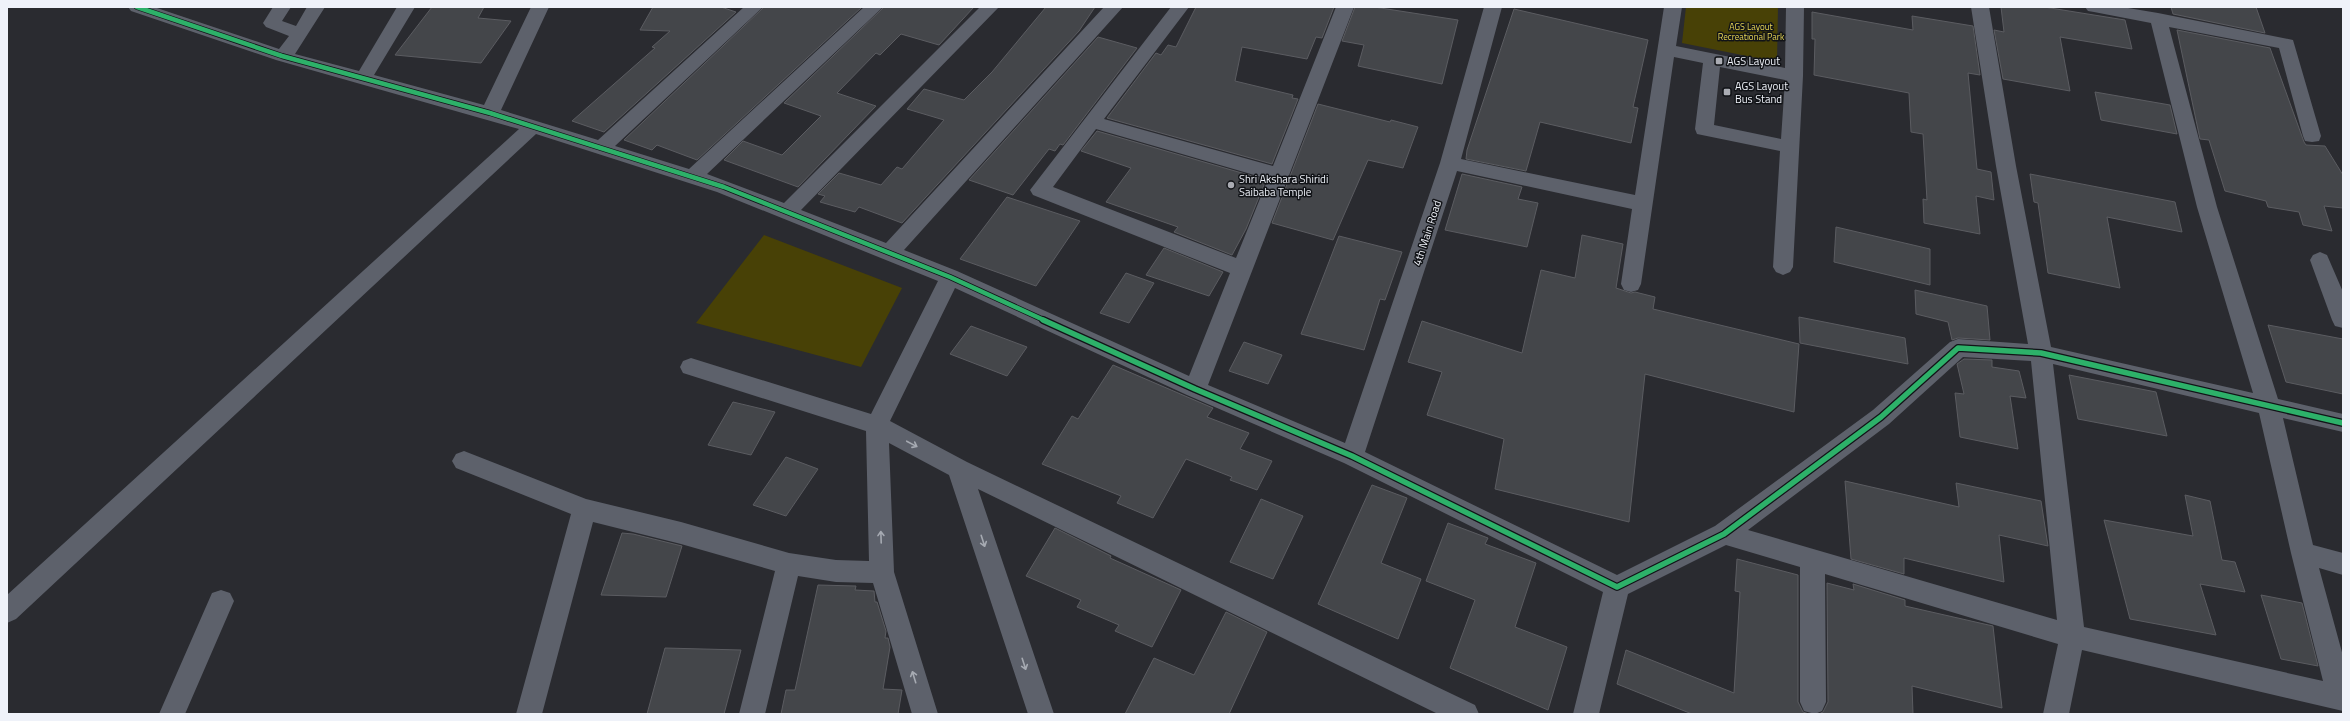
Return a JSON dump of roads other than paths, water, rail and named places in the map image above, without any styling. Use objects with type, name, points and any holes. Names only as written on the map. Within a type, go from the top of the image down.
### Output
[{"type":"street","points":[[137,7],[282,56],[490,113],[724,186],[950,277],[1195,389],[1352,456],[1616,587]]},
{"type":"street","points":[[282,7],[272,23],[300,34]]},
{"type":"street","points":[[282,56],[300,34],[316,7]]},
{"type":"street","points":[[363,79],[406,7]]},
{"type":"street","points":[[490,113],[540,7]]},
{"type":"street","points":[[601,148],[754,7]]},
{"type":"street","points":[[692,177],[874,7]]},
{"type":"street","points":[[787,212],[990,7]]},
{"type":"street","points":[[889,252],[1114,7]]},
{"type":"street","points":[[1177,7],[1040,190],[1242,269]]},
{"type":"street","points":[[1195,389],[1344,7]]},
{"type":"street","name":"4th Main Road","points":[[1352,456],[1450,163],[1493,7]]},
{"type":"street","points":[[1631,284],[1673,7]]},
{"type":"street","points":[[1783,267],[1794,76],[1795,7]]},
{"type":"street","points":[[1980,7],[2006,166],[2041,353],[2072,636],[2056,714]]},
{"type":"street","points":[[2094,7],[2158,18],[2287,44],[2312,136]]},
{"type":"street","points":[[1724,534],[2072,636],[2342,698],[2303,554],[2269,407],[2207,207],[2158,18]]},
{"type":"street","points":[[1666,50],[1794,76]]},
{"type":"street","points":[[1712,59],[1704,128],[1790,147]]},
{"type":"street","points":[[1092,122],[1279,175]]},
{"type":"street","points":[[7,611],[532,127]]},
{"type":"street","points":[[1450,163],[1642,204]]},
{"type":"street","points":[[2320,260],[2343,320]]},
{"type":"street","points":[[925,714],[882,572],[877,425],[950,277]]},
{"type":"street","points":[[1616,587],[1724,534],[1881,417],[1958,348],[2041,353],[2343,423]]},
{"type":"street","points":[[690,368],[877,425],[959,469],[1466,714]]},
{"type":"street","points":[[464,461],[584,508],[681,533],[789,564],[836,571],[882,572]]},
{"type":"street","points":[[959,469],[1041,714]]},
{"type":"street","points":[[529,714],[584,508]]},
{"type":"street","points":[[2303,554],[2343,564]]},
{"type":"street","points":[[1812,560],[1812,702]]},
{"type":"street","points":[[752,714],[789,564]]},
{"type":"street","points":[[1586,714],[1616,587]]},
{"type":"street","points":[[172,714],[221,601]]},
{"type":"place","name":"AGS Layout","points":[[1719,61]]},
{"type":"place","name":"AGS Layout Bus Stand","points":[[1727,92]]},
{"type":"place","name":"Shri Akshara Shiridi Saibaba Temple","points":[[1231,185]]},
{"type":"park label","name":"AGS Layout Recreational Park","points":[[1751,32]]}]
